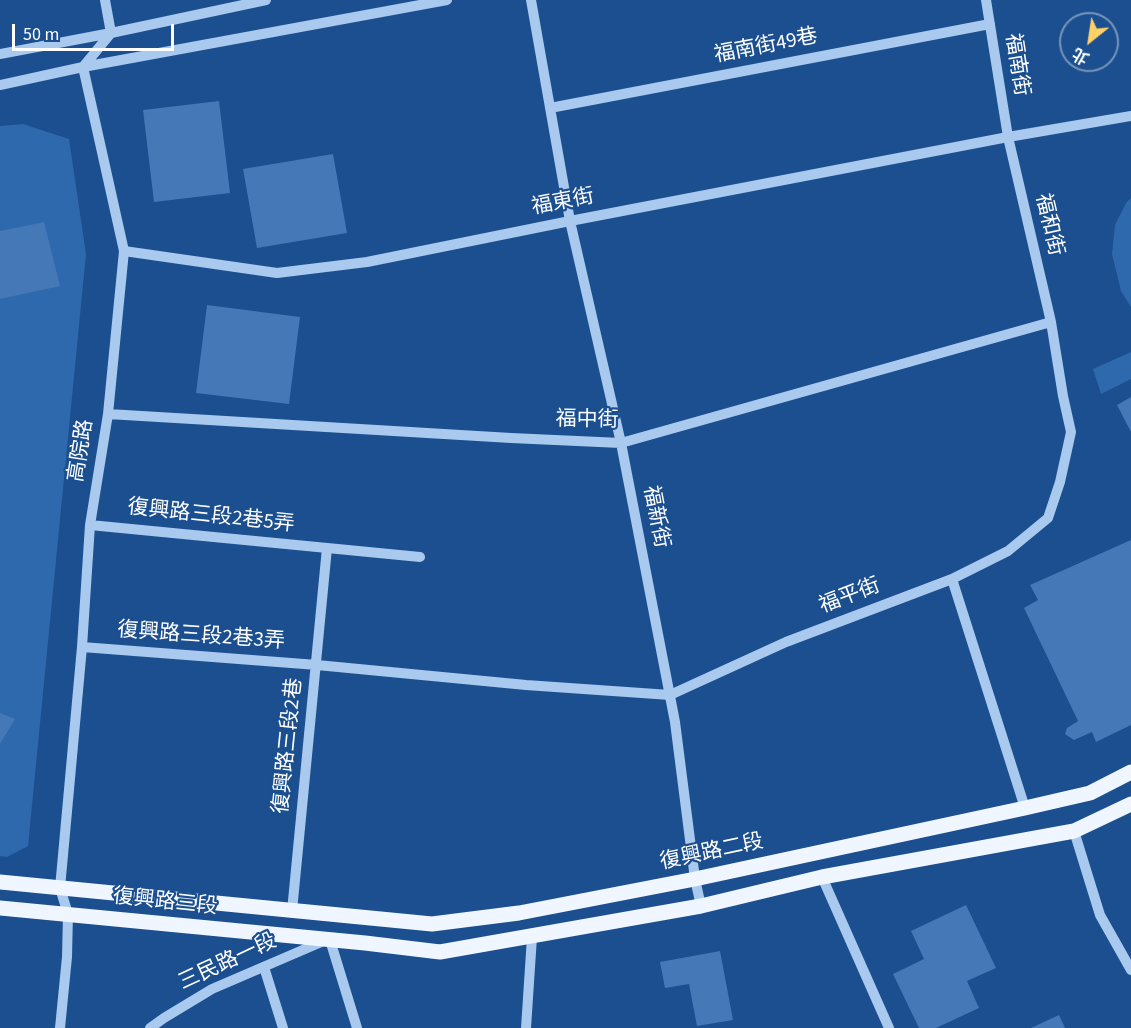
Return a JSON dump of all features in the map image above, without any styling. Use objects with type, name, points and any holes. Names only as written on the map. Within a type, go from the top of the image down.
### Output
[{"type":"main road","name":"復興路二段","points":[[292,911],[432,924],[519,913],[694,879],[1025,808],[1090,793],[1131,772]]},
{"type":"main road","points":[[328,940],[440,952],[532,937],[701,906],[822,877],[1074,831],[1131,804]]},
{"type":"main road","name":"復興路三段","points":[[0,882],[292,911]]},
{"type":"main road","name":"復興路三段","points":[[0,908],[328,940]]},
{"type":"street","points":[[83,67],[111,33],[105,0]]},
{"type":"street","points":[[0,54],[266,0]]},
{"type":"street","points":[[0,85],[83,67],[447,0]]},
{"type":"street","name":"福新街","points":[[531,0],[570,221],[621,443],[670,695]]},
{"type":"street","name":"福南街","points":[[986,0],[1008,137]]},
{"type":"street","name":"福南街49巷","points":[[550,108],[990,24]]},
{"type":"street","name":"高院路","points":[[60,888],[82,647],[90,525],[108,414],[124,250],[83,67]]},
{"type":"street","name":"福東街","points":[[124,250],[277,273],[367,262],[1008,137],[1131,116]]},
{"type":"street","name":"福和街","points":[[1008,137],[1051,322]]},
{"type":"street","name":"福中街","points":[[108,414],[621,443],[1051,322]]},
{"type":"street","name":"福平街","points":[[670,695],[786,642],[952,579],[1008,551],[1048,518],[1060,483],[1071,432],[1051,322]]},
{"type":"street","name":"復興路三段2巷5弄","points":[[90,525],[420,557]]},
{"type":"street","name":"復興路三段2巷","points":[[292,911],[327,548]]},
{"type":"street","points":[[952,579],[1025,808]]},
{"type":"street","name":"復興路三段2巷3弄","points":[[82,647],[317,665]]},
{"type":"street","points":[[317,665],[526,685],[670,695],[694,879],[701,906]]},
{"type":"street","points":[[1074,831],[1100,915],[1131,970]]},
{"type":"street","points":[[822,877],[889,1028]]},
{"type":"street","points":[[60,888],[68,914],[67,957],[60,1028]]},
{"type":"street","points":[[526,1028],[532,937]]},
{"type":"street","points":[[328,940],[357,1028]]},
{"type":"street","name":"三民路一段","points":[[150,1028],[212,989],[328,940]]},
{"type":"street","points":[[264,967],[283,1028]]},
{"type":"shaded area","points":[[23,124],[69,139],[86,254],[28,846],[7,857],[0,856],[0,126]]},
{"type":"shaded area","points":[[1131,198],[1131,307],[1121,291],[1112,254],[1115,225]]},
{"type":"shaded area","points":[[1131,352],[1131,379],[1101,394],[1093,369]]},
{"type":"building","points":[[219,101],[230,193],[154,202],[143,110]]},
{"type":"building","points":[[333,154],[347,233],[257,248],[243,169]]},
{"type":"building","points":[[44,222],[60,286],[0,299],[0,231]]},
{"type":"building","points":[[207,305],[300,317],[289,404],[196,393]]},
{"type":"building","points":[[1131,397],[1131,432],[1117,405]]},
{"type":"building","points":[[1131,540],[1131,725],[1096,742],[1092,732],[1074,740],[1065,734],[1067,728],[1078,721],[1024,608],[1038,600],[1030,585]]},
{"type":"building","points":[[0,713],[15,719],[0,744]]},
{"type":"building","points":[[966,905],[996,968],[967,981],[979,1008],[936,1028],[919,1028],[893,974],[924,959],[911,931]]},
{"type":"building","points":[[720,951],[733,1020],[697,1026],[689,984],[665,988],[660,962]]},
{"type":"building","points":[[1059,1015],[1065,1028],[1031,1028]]}]
